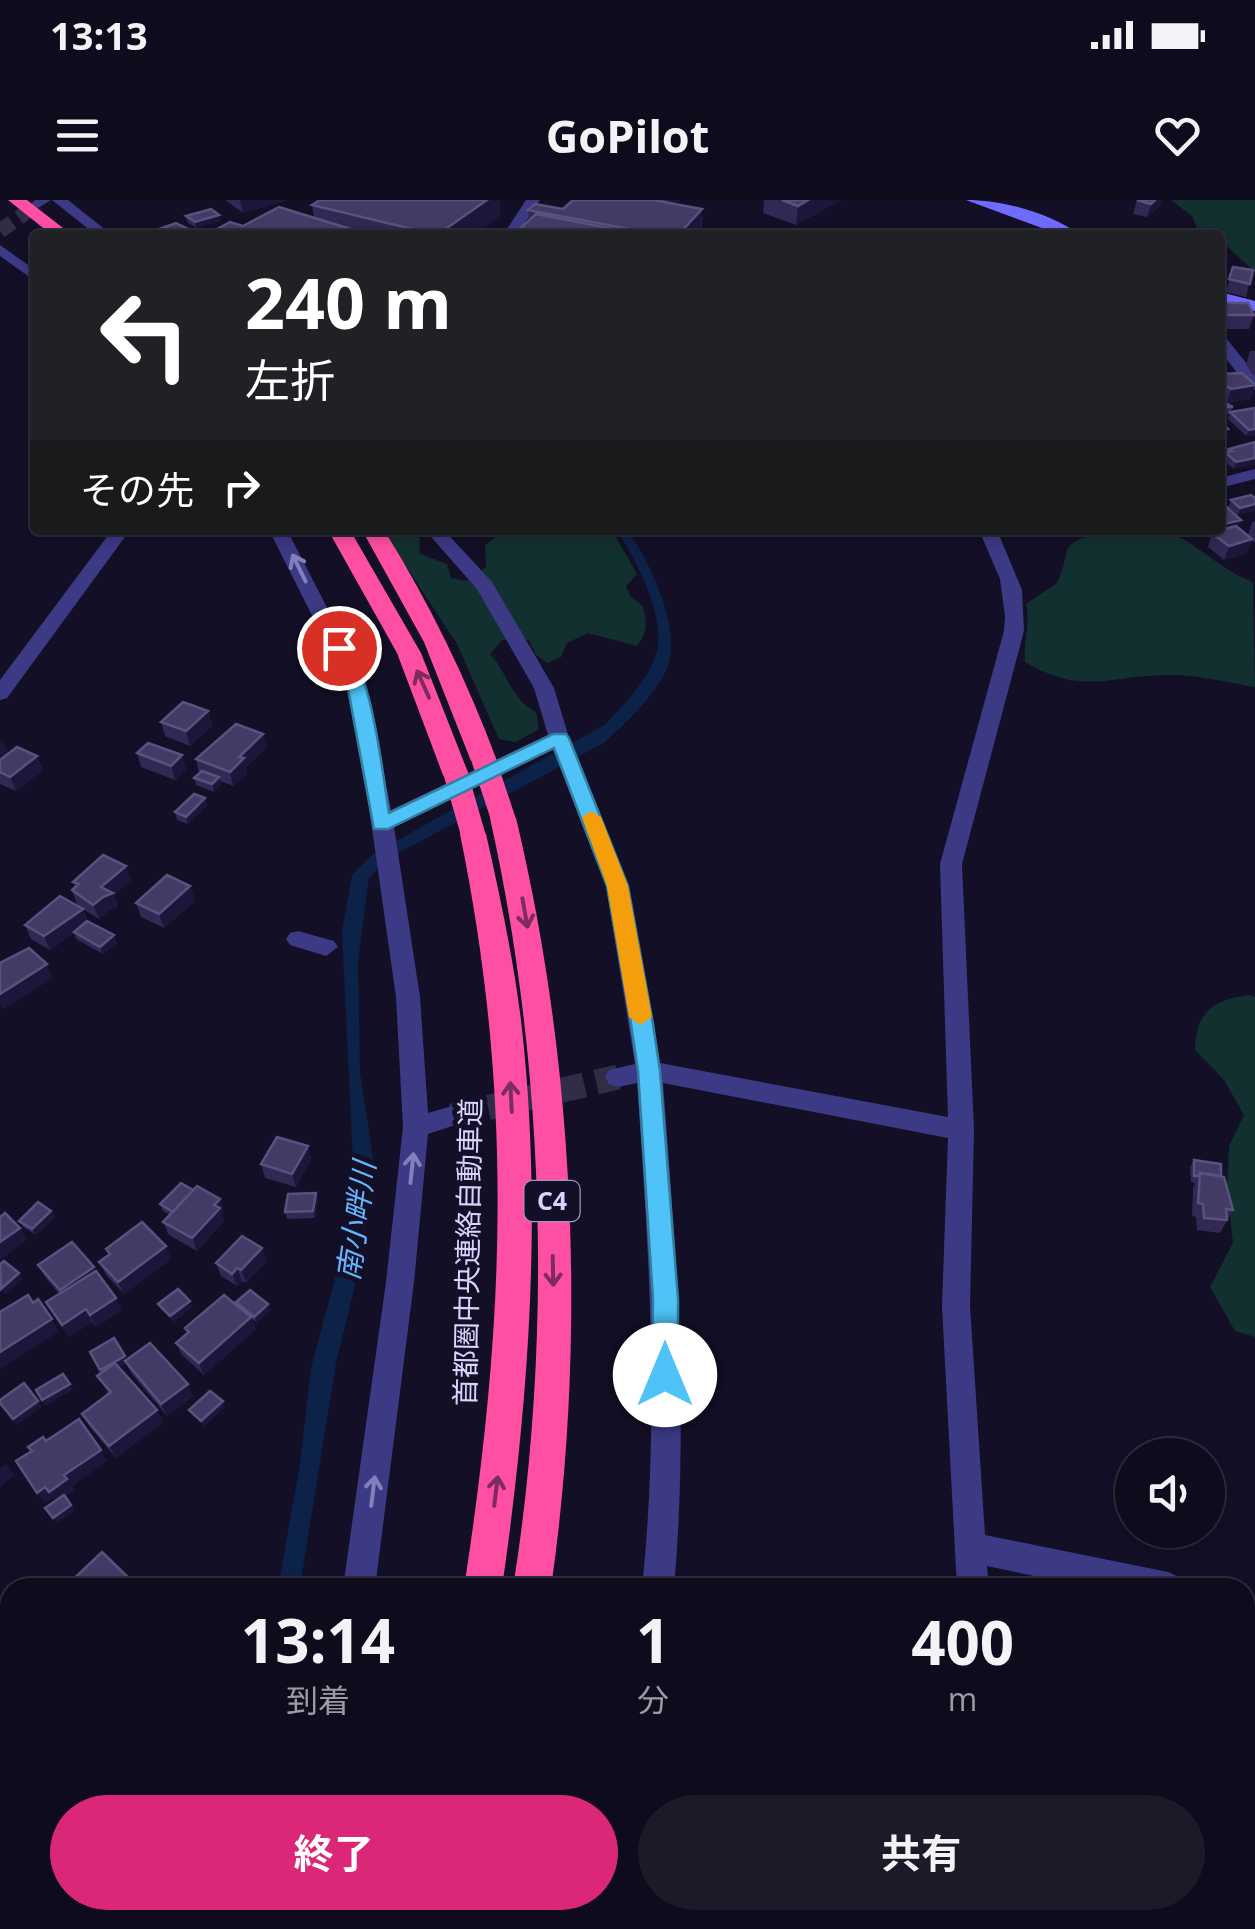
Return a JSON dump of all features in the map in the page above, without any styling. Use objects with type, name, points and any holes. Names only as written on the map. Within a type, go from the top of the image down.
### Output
[{"type":"highway","points":[[16,200],[55,230]]},
{"type":"highway","points":[[0,208],[30,232]]},
{"type":"highway","name":"首都圏中央連絡自動車道","points":[[342,535],[410,653],[434,710],[473,834],[503,976],[514,1179],[504,1434],[484,1578]]},
{"type":"highway","name":"C4","points":[[376,535],[440,646],[484,761],[504,818],[536,972],[548,1082],[553,1293],[548,1410],[533,1578]]},
{"type":"main road","points":[[972,200],[1015,206],[1063,230]]},
{"type":"main road","points":[[1225,298],[1255,306]]},
{"type":"street","points":[[60,200],[99,230]]},
{"type":"street","points":[[513,230],[534,200]]},
{"type":"street","points":[[0,250],[30,273]]},
{"type":"street","points":[[1225,347],[1255,385]]},
{"type":"street","points":[[1225,482],[1255,474]]},
{"type":"street","points":[[0,694],[117,535]]},
{"type":"street","points":[[281,535],[356,683],[408,997],[416,1126],[400,1282],[360,1578]]},
{"type":"street","points":[[439,535],[485,586],[544,688],[559,738],[618,886],[649,1071],[666,1299],[664,1526],[659,1578]]},
{"type":"street","points":[[973,1578],[956,1306],[961,1130],[952,864],[1012,644],[1016,600],[1008,569],[991,535]]},
{"type":"street","points":[[381,824],[559,738]]},
{"type":"street","points":[[298,939],[326,947]]},
{"type":"street","points":[[618,1077],[649,1071],[961,1130]]},
{"type":"street","points":[[416,1126],[452,1116]]},
{"type":"street","points":[[972,1548],[1119,1578]]},
{"type":"green space","points":[[1171,200],[1255,200],[1255,272],[1225,245],[1225,230],[1197,228],[1192,216]]},
{"type":"green space","points":[[385,535],[419,535],[420,554],[447,564],[451,578],[467,581],[486,567],[485,545],[498,535],[615,535],[637,574],[626,586],[630,596],[643,606],[645,632],[637,646],[588,633],[567,643],[561,657],[547,663],[535,654],[529,640],[502,640],[490,654],[521,701],[536,712],[539,729],[516,742],[499,739],[457,644]]},
{"type":"green space","points":[[1090,535],[1173,535],[1253,582],[1255,687],[1177,675],[1083,681],[1046,673],[1025,662],[1026,604],[1057,583],[1068,549]]},
{"type":"green space","points":[[1255,997],[1255,1337],[1235,1331],[1210,1287],[1233,1243],[1227,1188],[1229,1146],[1244,1115],[1224,1080],[1195,1050],[1199,1026],[1210,1009],[1227,1000]]},
{"type":"water","name":"南小畔川","points":[[620,535],[631,535],[637,544],[668,618],[670,655],[654,691],[604,743],[391,857],[369,878],[358,960],[360,1072],[373,1158],[363,1252],[336,1363],[301,1578],[280,1578],[300,1464],[311,1368],[346,1237],[353,1161],[342,931],[352,875],[373,854],[606,724],[635,691],[656,654],[654,607]]},
{"type":"building","points":[[320,200],[487,200],[444,230],[416,230],[312,205]]},
{"type":"building","points":[[573,200],[653,200],[702,209],[683,230],[634,230],[528,210],[535,204],[563,209]]},
{"type":"building","points":[[782,200],[808,200],[798,206]]},
{"type":"building","points":[[279,207],[354,230],[215,230],[230,222],[243,226]]},
{"type":"building","points":[[211,209],[219,215],[195,222],[186,216]]},
{"type":"building","points":[[536,214],[618,230],[518,230]]},
{"type":"building","points":[[176,223],[186,228],[181,230],[159,229]]},
{"type":"building","points":[[1233,267],[1253,270],[1250,284],[1229,279]]},
{"type":"building","points":[[1225,303],[1248,303],[1254,315],[1225,315]]},
{"type":"building","points":[[1242,373],[1255,385],[1231,389],[1225,385],[1225,374]]},
{"type":"building","points":[[1255,408],[1255,429],[1249,430],[1230,412]]},
{"type":"building","points":[[1255,442],[1255,458],[1236,462],[1225,452],[1232,451],[1229,449]]},
{"type":"building","points":[[1251,495],[1255,504],[1240,508],[1231,500]]},
{"type":"building","points":[[1225,506],[1241,520],[1225,524]]},
{"type":"building","points":[[1236,526],[1252,539],[1229,546],[1215,535],[1225,535],[1225,529]]},
{"type":"building","points":[[183,702],[208,711],[186,731],[161,722]]},
{"type":"building","points":[[236,724],[263,734],[239,757],[244,758],[230,772],[196,759]]},
{"type":"building","points":[[148,743],[182,755],[171,766],[137,753]]},
{"type":"building","points":[[17,747],[37,756],[10,777],[0,772],[0,760]]},
{"type":"building","points":[[202,771],[219,777],[212,784],[194,778]]},
{"type":"building","points":[[194,794],[205,798],[186,817],[175,812]]},
{"type":"building","points":[[103,855],[126,866],[101,887],[113,893],[93,905],[72,890],[79,884],[73,882]]},
{"type":"building","points":[[167,875],[190,886],[159,914],[136,903]]},
{"type":"building","points":[[60,896],[83,909],[44,936],[25,925]]},
{"type":"building","points":[[87,921],[114,935],[100,947],[74,932]]},
{"type":"building","points":[[29,948],[47,964],[0,994],[0,963]]},
{"type":"building","points":[[277,1137],[308,1146],[292,1174],[261,1164]]},
{"type":"building","points":[[1194,1160],[1221,1164],[1221,1176],[1194,1176]]},
{"type":"building","points":[[1200,1173],[1224,1177],[1233,1210],[1226,1209],[1227,1220],[1204,1218],[1203,1204],[1198,1203]]},
{"type":"building","points":[[181,1183],[193,1190],[173,1212],[160,1204]]},
{"type":"building","points":[[197,1186],[220,1199],[214,1205],[220,1208],[192,1238],[163,1222]]},
{"type":"building","points":[[316,1193],[313,1211],[285,1212],[288,1194]]},
{"type":"building","points":[[38,1202],[51,1211],[32,1229],[19,1221]]},
{"type":"building","points":[[5,1213],[20,1228],[0,1242],[0,1217]]},
{"type":"building","points":[[142,1222],[166,1246],[118,1282],[99,1262],[110,1254],[106,1249]]},
{"type":"building","points":[[242,1236],[262,1248],[232,1274],[216,1263]]},
{"type":"building","points":[[72,1242],[94,1267],[60,1290],[38,1265]]},
{"type":"building","points":[[4,1261],[19,1273],[1,1289],[0,1264]]},
{"type":"building","points":[[96,1271],[116,1298],[90,1315],[86,1309],[62,1325],[46,1302]]},
{"type":"building","points":[[178,1289],[190,1301],[170,1316],[158,1304]]},
{"type":"building","points":[[250,1290],[268,1304],[254,1317],[236,1302]]},
{"type":"building","points":[[28,1295],[33,1303],[38,1299],[52,1319],[0,1352],[0,1312]]},
{"type":"building","points":[[224,1295],[251,1317],[199,1363],[176,1343],[189,1332],[185,1328]]},
{"type":"building","points":[[114,1338],[125,1356],[100,1370],[90,1352]]},
{"type":"building","points":[[150,1343],[188,1384],[161,1404],[125,1361]]},
{"type":"building","points":[[115,1363],[157,1410],[109,1446],[82,1414],[111,1392],[97,1376]]},
{"type":"building","points":[[63,1374],[70,1384],[42,1400],[36,1390]]},
{"type":"building","points":[[24,1383],[38,1401],[13,1419],[0,1400]]},
{"type":"building","points":[[210,1391],[223,1401],[201,1421],[189,1410]]},
{"type":"building","points":[[79,1419],[101,1450],[64,1475],[67,1479],[49,1492],[45,1487],[37,1493],[16,1461],[32,1451],[28,1447],[43,1437],[46,1441]]},
{"type":"building","points":[[64,1495],[71,1505],[53,1518],[45,1508]]},
{"type":"building","points":[[102,1552],[129,1578],[75,1578]]},
{"type":"tunnel","points":[[0,231],[38,204]]},
{"type":"tunnel","points":[[452,1116],[618,1077]]},
{"type":"slow traffic","points":[[591,817],[618,886],[640,1017]]},
{"type":"route","points":[[339,648],[356,683],[381,824],[559,738],[618,886],[642,1024],[666,1299],[665,1375]]}]
